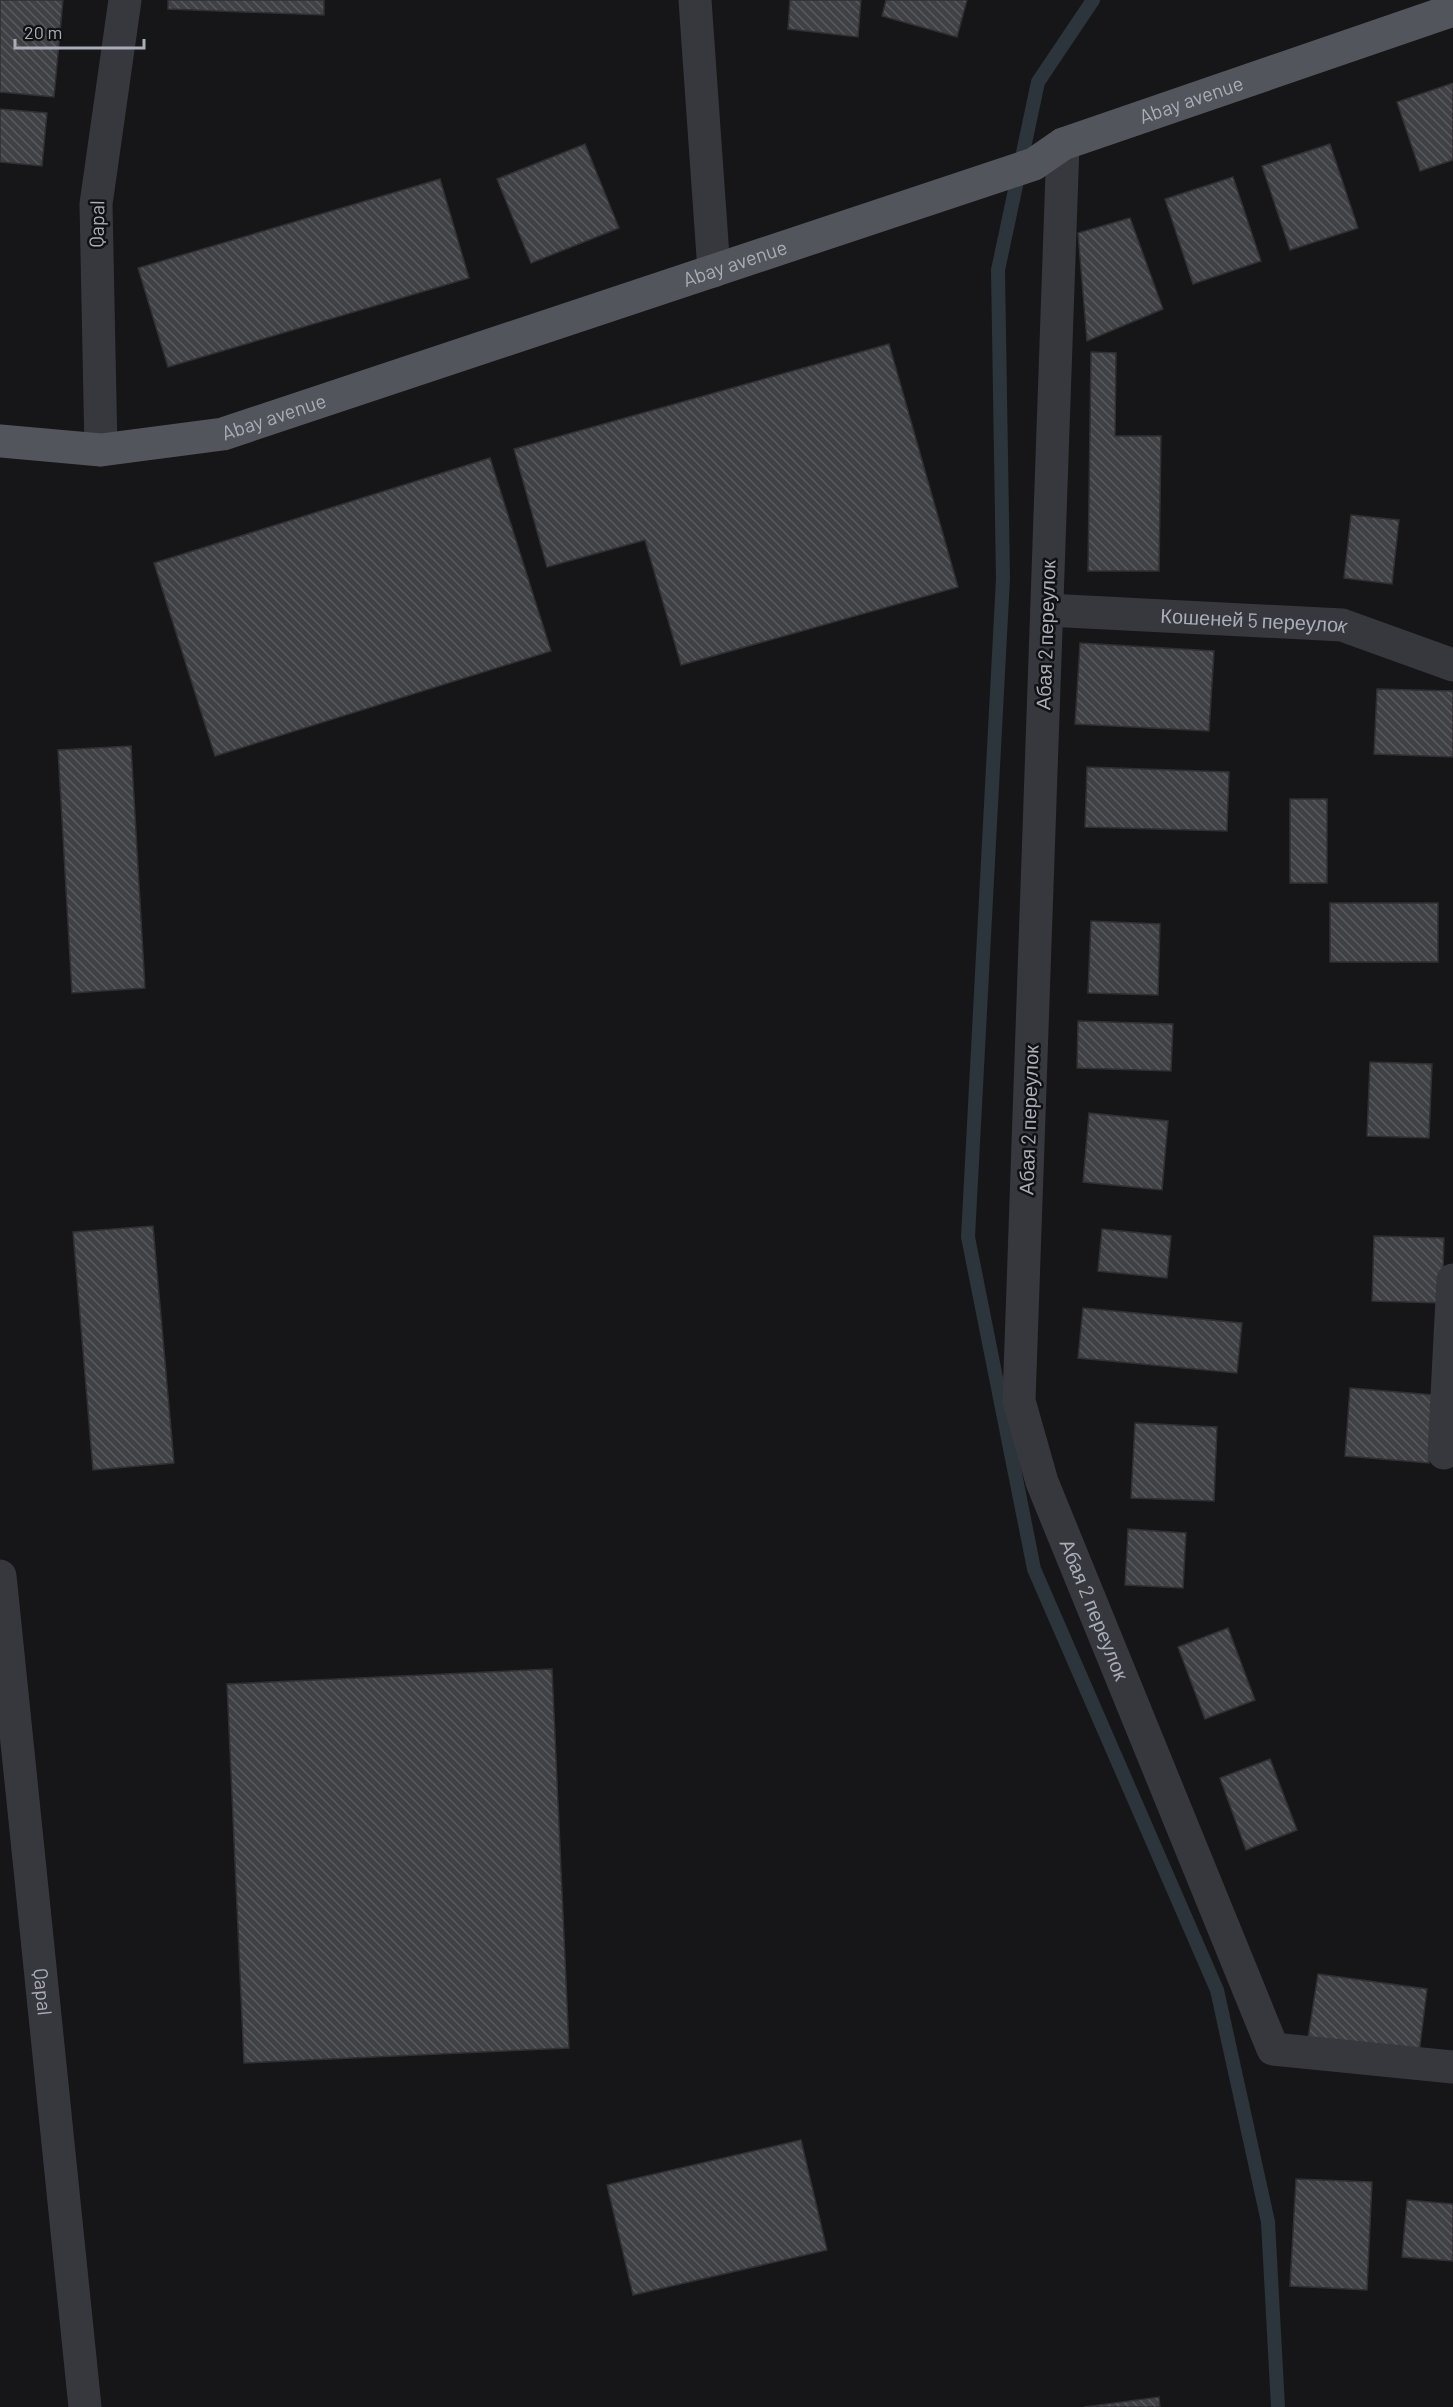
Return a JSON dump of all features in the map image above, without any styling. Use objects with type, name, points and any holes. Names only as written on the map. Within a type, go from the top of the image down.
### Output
[{"type":"main road","name":"Abay avenue","points":[[0,441],[101,450],[223,434],[1034,164],[1063,144],[1453,10]]},
{"type":"street","name":"Qapal","points":[[101,450],[96,204],[125,0]]},
{"type":"street","points":[[695,0],[714,271]]},
{"type":"street","name":"Абая 2 переулок","points":[[1063,144],[1018,1401],[1042,1482],[1273,2049],[1453,2067]]},
{"type":"street","name":"Кошеней 5 переулок","points":[[1047,610],[1342,625],[1453,665]]},
{"type":"street","points":[[1444,1453],[1453,1280]]},
{"type":"street","name":"Qapal","points":[[0,1576],[86,2407]]},
{"type":"building","points":[[0,0],[63,0],[54,97],[0,92]]},
{"type":"building","points":[[168,0],[324,0],[324,15],[168,9]]},
{"type":"building","points":[[790,0],[861,0],[858,37],[788,29]]},
{"type":"building","points":[[886,0],[967,0],[957,37],[882,16]]},
{"type":"building","points":[[1453,83],[1453,160],[1420,171],[1397,102]]},
{"type":"building","points":[[0,109],[47,113],[42,166],[0,162]]},
{"type":"building","points":[[585,144],[619,228],[531,263],[497,179]]},
{"type":"building","points":[[1330,144],[1358,228],[1290,250],[1262,166]]},
{"type":"building","points":[[1233,177],[1261,261],[1193,284],[1165,199]]},
{"type":"building","points":[[440,179],[469,278],[168,367],[138,268]]},
{"type":"building","points":[[1130,218],[1163,309],[1087,341],[1078,233]]},
{"type":"building","points":[[889,344],[958,587],[681,665],[645,540],[547,567],[514,449]]},
{"type":"building","points":[[1091,352],[1116,353],[1115,436],[1161,436],[1159,571],[1088,571]]},
{"type":"building","points":[[490,458],[551,651],[215,756],[154,563]]},
{"type":"building","points":[[1351,515],[1399,520],[1392,584],[1344,578]]},
{"type":"building","points":[[1080,643],[1214,651],[1209,731],[1075,724]]},
{"type":"building","points":[[1377,689],[1453,691],[1453,757],[1374,754]]},
{"type":"building","points":[[131,746],[145,988],[72,993],[58,750]]},
{"type":"building","points":[[1087,767],[1229,772],[1227,831],[1085,827]]},
{"type":"building","points":[[1290,799],[1327,799],[1327,883],[1290,883]]},
{"type":"building","points":[[1330,903],[1438,903],[1438,962],[1330,962]]},
{"type":"building","points":[[1091,921],[1160,924],[1158,995],[1088,993]]},
{"type":"building","points":[[1078,1021],[1173,1024],[1171,1071],[1077,1068]]},
{"type":"building","points":[[1370,1062],[1432,1064],[1429,1138],[1367,1136]]},
{"type":"building","points":[[1089,1113],[1168,1121],[1162,1190],[1083,1182]]},
{"type":"building","points":[[153,1226],[174,1463],[93,1470],[73,1232]]},
{"type":"building","points":[[1102,1229],[1171,1236],[1167,1278],[1098,1271]]},
{"type":"building","points":[[1374,1236],[1444,1238],[1442,1303],[1372,1301]]},
{"type":"building","points":[[1083,1308],[1242,1323],[1237,1373],[1078,1358]]},
{"type":"building","points":[[1350,1388],[1434,1395],[1429,1463],[1345,1456]]},
{"type":"building","points":[[1135,1423],[1217,1427],[1214,1501],[1131,1498]]},
{"type":"building","points":[[1128,1529],[1186,1533],[1183,1588],[1125,1585]]},
{"type":"building","points":[[1228,1628],[1255,1700],[1205,1719],[1178,1647]]},
{"type":"building","points":[[552,1669],[569,2048],[244,2063],[227,1684]]},
{"type":"building","points":[[1270,1759],[1297,1830],[1246,1850],[1220,1778]]},
{"type":"building","points":[[1318,1974],[1427,1989],[1419,2054],[1308,2038]]},
{"type":"building","points":[[801,2140],[827,2250],[633,2295],[607,2185]]},
{"type":"building","points":[[1296,2179],[1372,2182],[1367,2290],[1290,2286]]},
{"type":"building","points":[[1407,2200],[1453,2204],[1453,2261],[1402,2257]]},
{"type":"building","points":[[1159,2397],[1160,2407],[1084,2407]]},
{"type":"waterway","points":[[1093,0],[1038,82],[998,270],[1003,579],[968,1237],[1034,1569],[1217,1990],[1268,2222],[1278,2407]]}]
